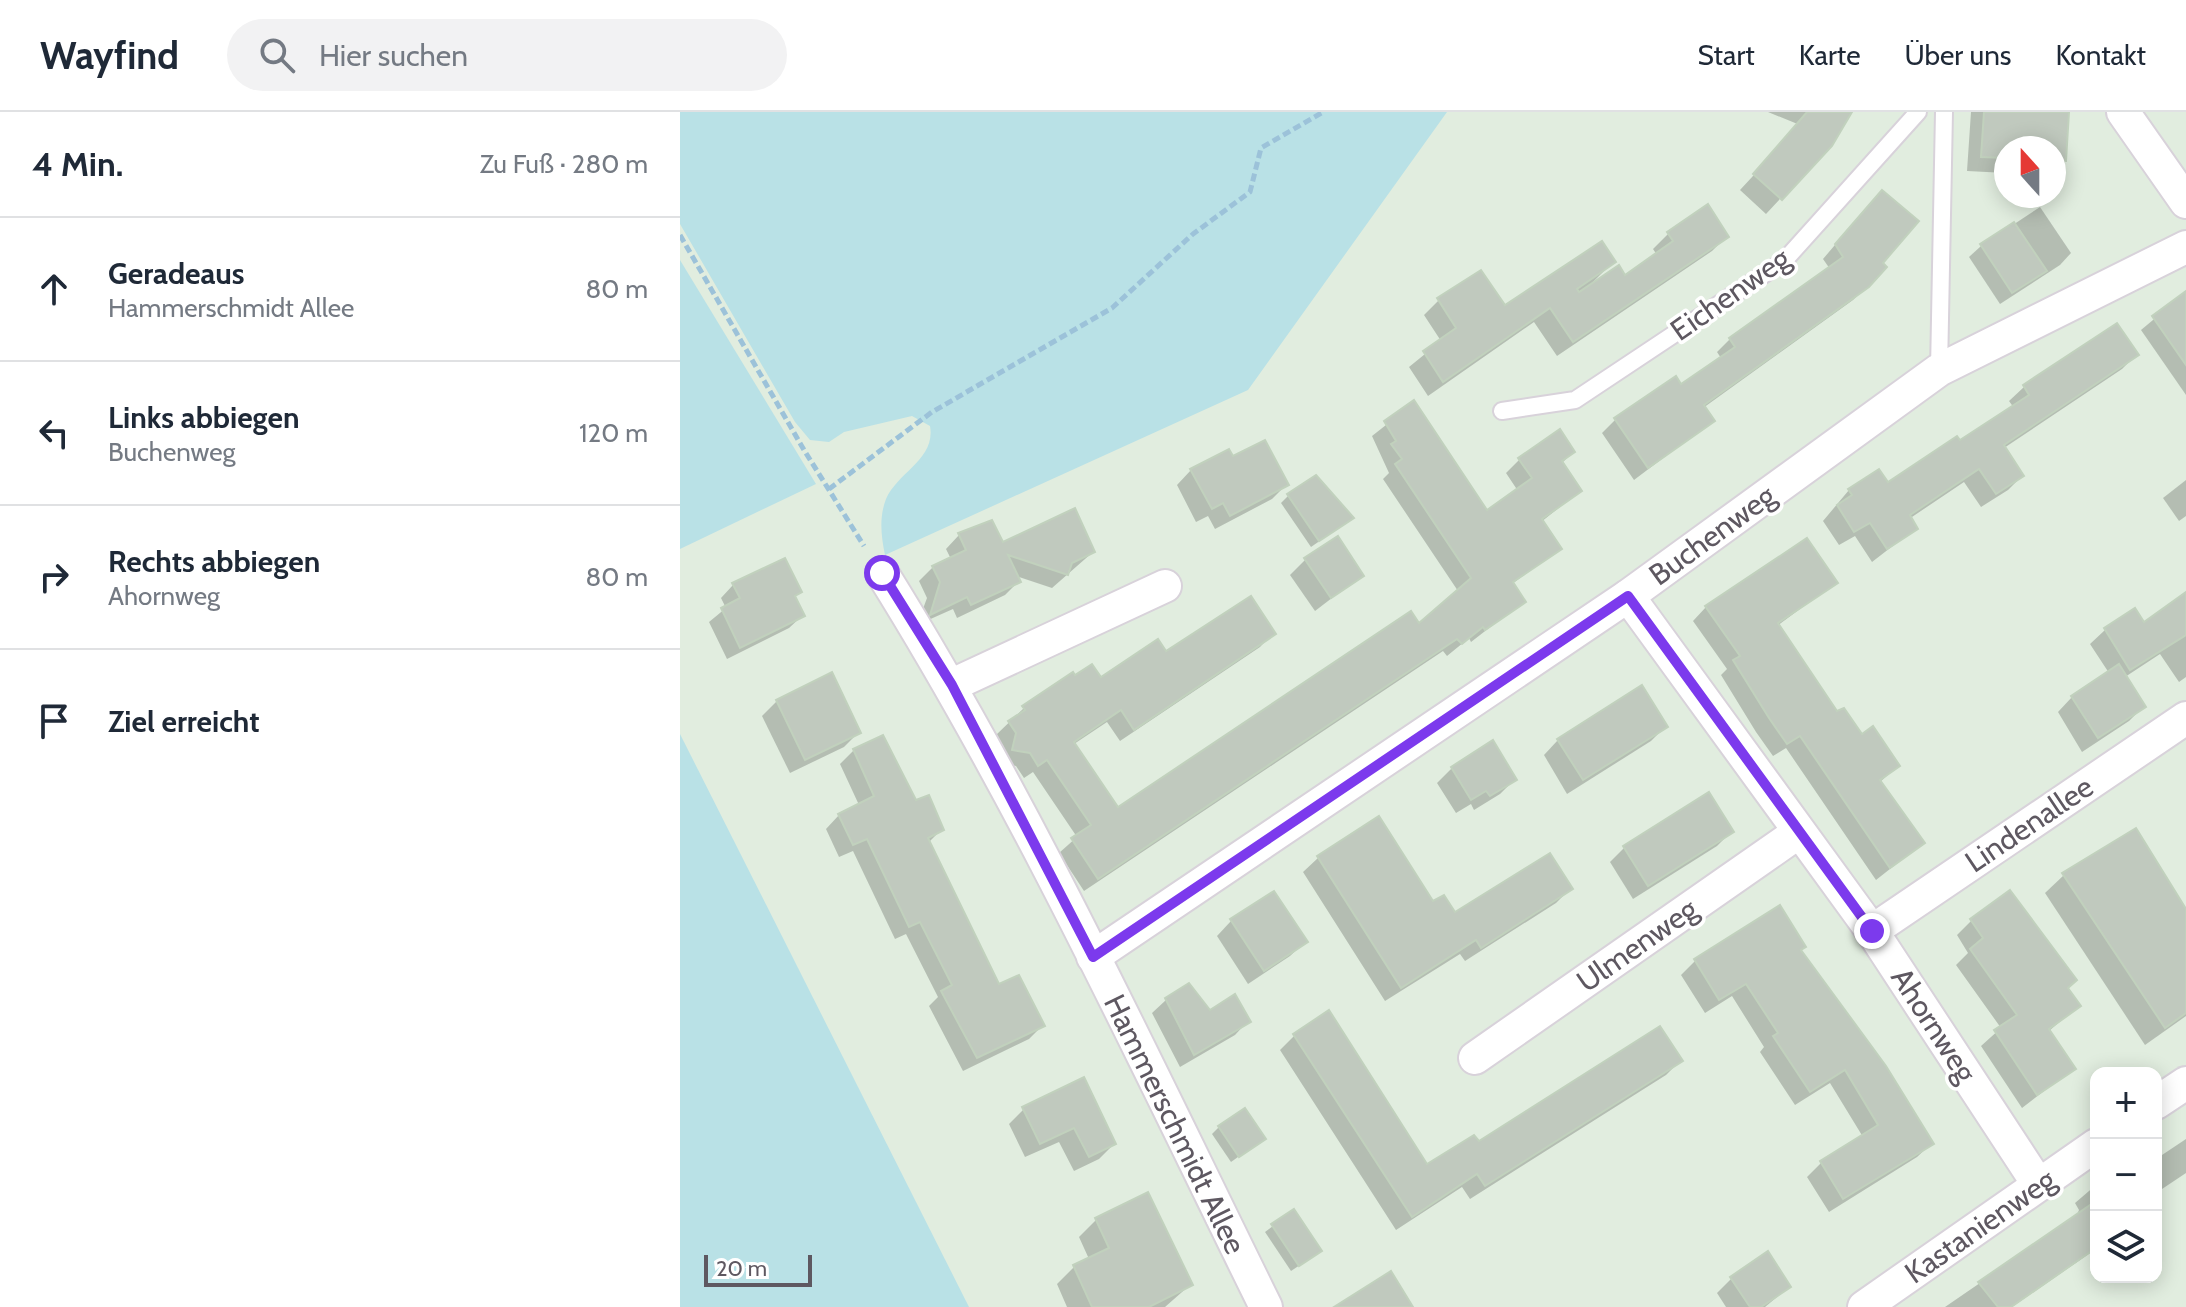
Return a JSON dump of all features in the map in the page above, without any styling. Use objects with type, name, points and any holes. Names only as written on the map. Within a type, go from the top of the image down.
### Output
[{"type":"street","points":[[2123,112],[2186,202]]},
{"type":"street","name":"Buchenweg","points":[[1093,957],[1628,596],[1939,370],[2186,247]]},
{"type":"street","name":"Hammerschmidt Allee","points":[[882,573],[952,685],[1093,957],[1266,1307]]},
{"type":"street","points":[[952,685],[1165,586]]},
{"type":"street","name":"Ahornweg","points":[[1628,596],[1872,931],[2038,1184]]},
{"type":"street","name":"Lindenallee","points":[[1872,931],[2186,718]]},
{"type":"street","name":"Ulmenweg","points":[[1475,1058],[1799,832]]},
{"type":"street","points":[[2162,1099],[2186,1083]]},
{"type":"street","name":"Kastanienweg","points":[[1864,1307],[2090,1149]]},
{"type":"lane","name":"Eichenweg","points":[[1502,411],[1575,400],[1784,261],[1918,112]]},
{"type":"lane","points":[[1939,370],[1944,112]]},
{"type":"path","points":[[829,489],[932,412],[1112,308],[1193,234],[1250,192],[1261,148],[1323,112]]},
{"type":"path","points":[[680,235],[829,489],[882,573]]},
{"type":"shaded area","points":[[680,112],[1447,112],[1248,390],[885,555],[881,527],[886,499],[927,448],[930,426],[912,416],[844,432],[829,442],[810,440],[795,422],[680,224]]},
{"type":"shaded area","points":[[680,260],[816,484],[680,549]]},
{"type":"shaded area","points":[[680,734],[969,1307],[680,1307]]},
{"type":"building","points":[[1807,112],[1852,112],[1832,146],[1782,200],[1753,174]]},
{"type":"building","points":[[1984,112],[2069,112],[2066,161],[2066,136],[1994,136],[1994,158],[1981,157]]},
{"type":"building","points":[[1882,190],[1919,221],[1883,263],[1887,267],[1869,287],[1704,405],[1715,421],[1648,468],[1614,418],[1676,376],[1681,384],[1735,347],[1729,338],[1843,257],[1835,244]]},
{"type":"building","points":[[1708,204],[1729,237],[1573,342],[1550,308],[1443,382],[1423,351],[1456,328],[1437,298],[1481,270],[1505,305],[1602,241],[1616,262],[1577,289],[1579,292],[1619,265],[1625,275],[1673,241],[1667,232]]},
{"type":"building","points":[[2014,222],[2047,271],[2012,293],[1980,244]]},
{"type":"building","points":[[2186,291],[2186,365],[2152,316]]},
{"type":"building","points":[[2117,323],[2139,355],[2004,445],[2024,476],[1996,494],[1979,469],[1910,515],[1918,529],[1887,549],[1870,523],[1854,532],[1837,505],[1852,495],[1848,489],[1879,469],[1888,482],[1957,436],[1960,440],[2029,395],[2023,385]]},
{"type":"building","points":[[1414,400],[1487,510],[1532,478],[1518,458],[1560,429],[1575,452],[1562,461],[1582,491],[1542,519],[1562,549],[1513,582],[1526,602],[1485,630],[1483,627],[1462,644],[1457,639],[1098,879],[1071,838],[1091,825],[1047,760],[1038,766],[1030,753],[1012,750],[1016,733],[1008,721],[1025,710],[1022,706],[1073,672],[1075,675],[1092,664],[1101,677],[1158,639],[1166,651],[1251,596],[1276,634],[1134,730],[1121,710],[1074,742],[1118,807],[1411,611],[1419,623],[1471,578],[1395,464],[1402,459],[1391,444],[1396,441],[1384,421]]},
{"type":"building","points":[[1265,440],[1289,485],[1230,516],[1223,503],[1212,509],[1190,469],[1229,449],[1233,456]]},
{"type":"building","points":[[1316,475],[1354,518],[1319,541],[1287,494]]},
{"type":"building","points":[[1075,508],[1095,552],[1072,563],[1068,575],[1008,555],[1021,582],[971,605],[967,597],[930,615],[940,582],[932,566],[966,550],[958,533],[992,520],[1003,542]]},
{"type":"building","points":[[1338,536],[1364,576],[1331,598],[1304,558]]},
{"type":"building","points":[[1807,538],[1838,583],[1778,623],[1837,711],[1844,708],[1862,734],[1873,726],[1900,766],[1880,780],[1925,843],[1890,868],[1800,736],[1787,744],[1733,660],[1740,656],[1705,606]]},
{"type":"building","points":[[785,558],[802,592],[795,596],[805,616],[740,648],[721,608],[740,598],[732,583]]},
{"type":"building","points":[[2186,592],[2186,635],[2130,670],[2104,628],[2135,608],[2144,622]]},
{"type":"building","points":[[2119,664],[2146,707],[2098,738],[2071,696]]},
{"type":"building","points":[[832,672],[861,733],[805,760],[776,700]]},
{"type":"building","points":[[1642,685],[1668,727],[1583,780],[1557,739]]},
{"type":"building","points":[[883,735],[916,800],[929,795],[944,830],[928,838],[999,984],[1019,975],[1045,1026],[977,1058],[941,991],[952,985],[920,922],[909,927],[867,839],[853,845],[838,814],[874,796],[853,749]]},
{"type":"building","points":[[1493,740],[1517,780],[1490,796],[1486,791],[1471,800],[1451,767]]},
{"type":"building","points":[[1709,792],[1734,832],[1648,886],[1623,846]]},
{"type":"building","points":[[1379,816],[1433,901],[1444,895],[1455,912],[1550,853],[1573,889],[1481,948],[1476,940],[1401,988],[1317,856]]},
{"type":"building","points":[[2136,828],[2186,909],[2186,1013],[2165,1028],[2062,873]]},
{"type":"building","points":[[2010,890],[2077,980],[2068,988],[2081,1006],[2049,1029],[2076,1069],[2037,1095],[1994,1030],[2017,1015],[1970,949],[1983,938],[1970,919]]},
{"type":"building","points":[[1274,891],[1308,942],[1264,971],[1230,919]]},
{"type":"building","points":[[1780,905],[1806,947],[1801,950],[1886,1066],[1934,1144],[1843,1199],[1820,1161],[1878,1125],[1845,1070],[1810,1092],[1773,1036],[1778,1033],[1746,984],[1719,1000],[1694,959]]},
{"type":"building","points":[[1189,983],[1210,1010],[1235,994],[1251,1022],[1194,1055],[1165,998]]},
{"type":"building","points":[[1329,1010],[1427,1164],[1474,1135],[1479,1141],[1660,1026],[1683,1061],[1485,1186],[1477,1174],[1412,1217],[1293,1034]]},
{"type":"building","points":[[1084,1077],[1116,1144],[1089,1157],[1074,1128],[1040,1144],[1022,1107]]},
{"type":"building","points":[[1245,1108],[1266,1139],[1239,1157],[1218,1126]]},
{"type":"building","points":[[1148,1192],[1193,1285],[1149,1307],[1092,1307],[1073,1265],[1109,1248],[1095,1218]]},
{"type":"building","points":[[2090,1205],[2090,1252],[2011,1307],[1998,1307],[1978,1282]]},
{"type":"building","points":[[1294,1209],[1322,1251],[1299,1266],[1271,1224]]},
{"type":"building","points":[[1768,1251],[1791,1287],[1761,1307],[1750,1307],[1730,1277]]},
{"type":"building","points":[[1391,1271],[1413,1307],[1334,1307]]},
{"type":"route","points":[[882,573],[952,685],[1093,957],[1628,596],[1872,931]]}]
